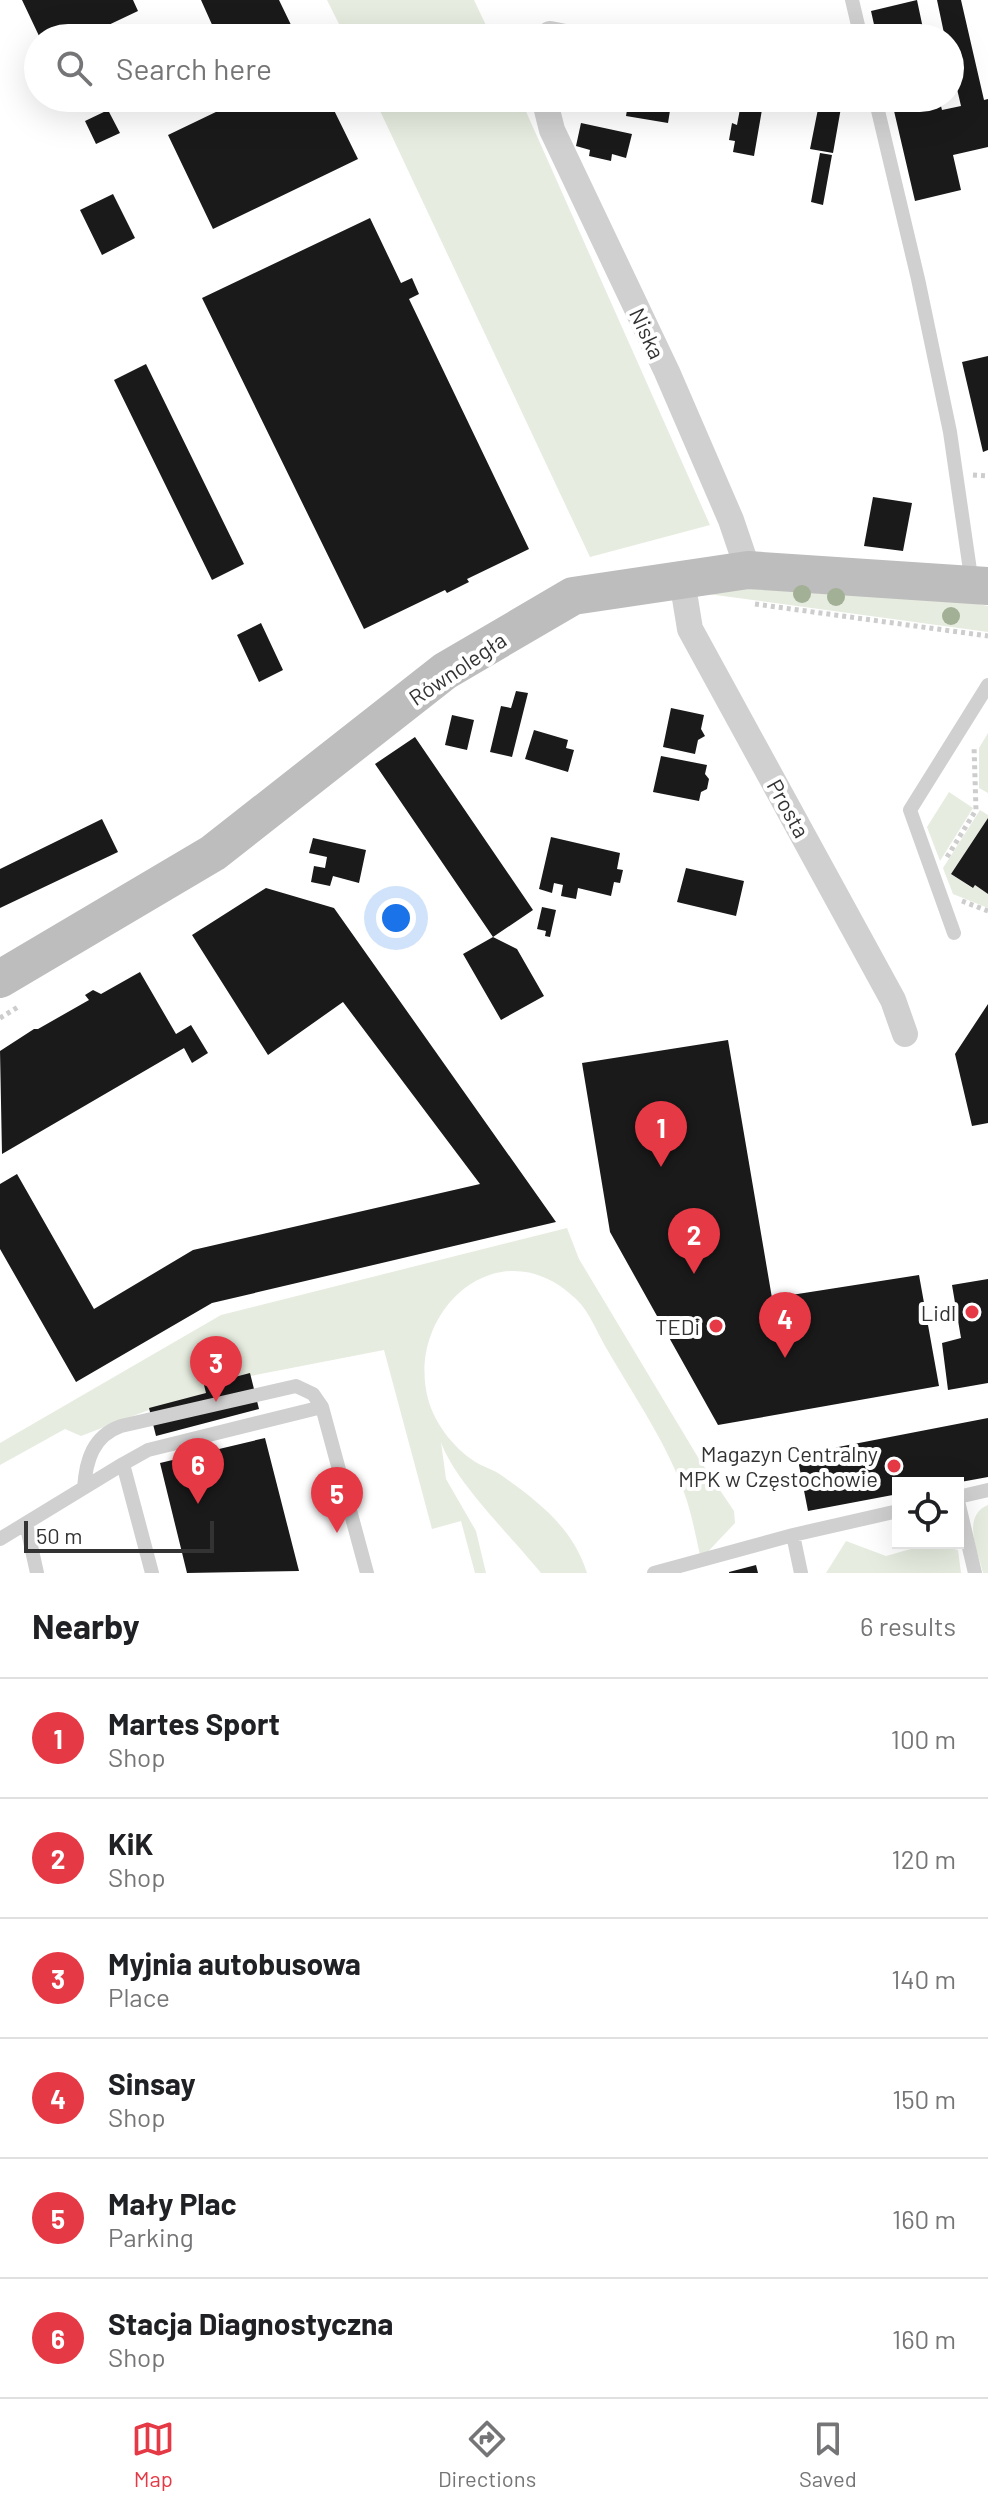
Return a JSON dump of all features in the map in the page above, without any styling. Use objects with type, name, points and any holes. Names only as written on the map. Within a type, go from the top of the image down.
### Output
[{"type":"street","name":"Niska","points":[[548,112],[552,130],[667,372],[731,520],[750,587]]},
{"type":"street","name":"Równoległa","points":[[0,979],[213,853],[445,671],[573,596],[682,580],[750,587],[980,585]]},
{"type":"street","name":"Prosta","points":[[682,580],[690,629],[893,1000],[905,1034]]},
{"type":"lane","points":[[852,0],[858,24]]},
{"type":"lane","points":[[878,112],[918,279],[980,585]]},
{"type":"lane","points":[[954,933],[910,810],[988,685]]},
{"type":"lane","points":[[84,1488],[85,1471],[92,1450],[104,1435],[121,1426],[296,1386],[313,1394],[322,1407],[367,1573]]},
{"type":"lane","points":[[0,1539],[148,1450],[322,1407]]},
{"type":"lane","points":[[123,1464],[152,1573]]},
{"type":"lane","points":[[964,1497],[988,1490]]},
{"type":"lane","points":[[654,1573],[793,1535],[892,1512]]},
{"type":"lane","points":[[26,1523],[37,1573]]},
{"type":"lane","points":[[964,1525],[975,1573]]},
{"type":"lane","points":[[793,1535],[801,1573]]},
{"type":"path","points":[[750,587],[988,636]]},
{"type":"path","points":[[966,760],[981,735]]},
{"type":"path","points":[[939,869],[976,810],[974,746]]},
{"type":"path","points":[[950,897],[988,911]]},
{"type":"shaded area","points":[[327,0],[474,0],[485,24],[339,24]]},
{"type":"shaded area","points":[[381,112],[526,112],[710,525],[590,557]]},
{"type":"shaded area","points":[[802,581],[899,588],[988,606],[988,632],[708,594]]},
{"type":"shaded area","points":[[988,733],[988,793],[979,788],[979,748]]},
{"type":"shaded area","points":[[949,792],[973,808],[940,861],[927,827]]},
{"type":"shaded area","points":[[980,810],[988,818],[951,874],[988,894],[988,908],[953,894],[943,868]]},
{"type":"shaded area","points":[[567,1228],[579,1259],[699,1459],[734,1511],[735,1523],[701,1559],[678,1476],[586,1310],[547,1278],[518,1271],[490,1275],[465,1288],[445,1309],[431,1336],[425,1366],[428,1399],[441,1428],[462,1452],[515,1485],[553,1517],[573,1542],[587,1573],[541,1573],[458,1474],[441,1442],[446,1479],[476,1531],[486,1573],[475,1573],[461,1521],[432,1529],[384,1350],[204,1385],[206,1393],[146,1411],[81,1436],[65,1429],[0,1465],[0,1443],[221,1315]]},
{"type":"shaded area","points":[[988,1505],[988,1573],[983,1573],[973,1526],[980,1510]]},
{"type":"shaded area","points":[[846,1541],[886,1556],[911,1549],[958,1550],[961,1573],[826,1573]]},
{"type":"building","points":[[22,0],[133,0],[138,11],[111,24],[33,24]]},
{"type":"building","points":[[201,0],[279,0],[291,24],[212,24]]},
{"type":"building","points":[[917,0],[922,24],[874,24],[871,11]]},
{"type":"building","points":[[937,0],[961,0],[984,100],[988,99],[988,147],[953,155],[961,190],[915,201],[894,112],[964,112],[964,24],[942,24]]},
{"type":"building","points":[[109,112],[120,133],[96,144],[85,121]]},
{"type":"building","points":[[216,112],[335,112],[358,159],[213,229],[168,135]]},
{"type":"building","points":[[627,112],[670,112],[668,123],[626,116]]},
{"type":"building","points":[[739,112],[762,112],[754,156],[733,152],[735,141],[729,140],[732,123],[737,125]]},
{"type":"building","points":[[817,112],[840,112],[833,153],[810,149]]},
{"type":"building","points":[[581,123],[632,134],[626,158],[612,154],[611,161],[589,156],[590,150],[576,146]]},
{"type":"building","points":[[820,153],[832,155],[823,205],[811,202]]},
{"type":"building","points":[[113,194],[135,238],[102,255],[80,210]]},
{"type":"building","points":[[370,218],[401,283],[412,278],[419,294],[409,299],[529,549],[467,579],[469,582],[447,593],[445,590],[364,629],[202,298]]},
{"type":"building","points":[[988,356],[988,450],[983,452],[962,362]]},
{"type":"building","points":[[146,364],[244,564],[212,580],[114,380]]},
{"type":"building","points":[[873,497],[912,503],[903,551],[864,546]]},
{"type":"building","points":[[261,623],[283,670],[259,682],[237,635]]},
{"type":"building","points":[[516,691],[528,693],[512,757],[490,752],[501,706],[511,708]]},
{"type":"building","points":[[671,708],[704,715],[701,729],[705,736],[698,740],[695,754],[663,747]]},
{"type":"building","points":[[452,715],[474,720],[467,750],[445,745]]},
{"type":"building","points":[[534,730],[568,740],[566,748],[574,750],[568,772],[525,759]]},
{"type":"building","points":[[415,737],[533,910],[493,937],[375,764]]},
{"type":"building","points":[[661,756],[707,765],[707,789],[701,792],[699,801],[653,792]]},
{"type":"building","points":[[988,818],[988,894],[951,874]]},
{"type":"building","points":[[102,819],[118,852],[0,908],[0,869]]},
{"type":"building","points":[[551,837],[620,853],[617,869],[623,870],[620,883],[614,882],[611,896],[578,888],[576,899],[561,896],[563,885],[554,883],[552,893],[539,889]]},
{"type":"building","points":[[313,838],[366,850],[359,883],[333,876],[330,886],[311,882],[314,866],[325,868],[327,857],[309,853]]},
{"type":"building","points":[[686,868],[744,881],[736,916],[677,902]]},
{"type":"building","points":[[266,888],[334,908],[556,1222],[212,1303],[76,1382],[0,1249],[0,1184],[17,1174],[94,1309],[193,1250],[480,1184],[343,1002],[268,1055],[192,935]]},
{"type":"building","points":[[542,907],[556,910],[550,937],[545,936],[546,931],[537,929]]},
{"type":"building","points":[[493,937],[517,949],[544,996],[501,1020],[463,954]]},
{"type":"building","points":[[140,972],[176,1034],[191,1025],[208,1053],[192,1063],[184,1048],[2,1154],[0,1051],[89,1000],[85,995],[93,990],[101,994]]},
{"type":"building","points":[[988,1004],[988,1123],[972,1126],[955,1054]]},
{"type":"building","points":[[728,1040],[772,1298],[919,1275],[939,1386],[718,1425],[610,1232],[582,1063]]},
{"type":"building","name":"Lidl","points":[[988,1279],[988,1383],[948,1390],[942,1343],[961,1338],[952,1285]]},
{"type":"building","points":[[250,1373],[259,1409],[156,1436],[149,1408],[206,1393],[204,1385]]},
{"type":"building","name":"Magazyn Centralny MPK w Częstochowie","points":[[988,1418],[988,1477],[964,1481],[964,1477],[892,1477],[892,1495],[808,1511],[797,1455]]},
{"type":"building","points":[[265,1438],[299,1571],[187,1573],[160,1463]]},
{"type":"building","points":[[756,1565],[758,1573],[729,1573],[729,1572]]},
{"type":"place","name":"Martes Sport","points":[[661,1167]]},
{"type":"place","name":"KiK","points":[[694,1274]]},
{"type":"place","name":"Lidl","points":[[972,1312]]},
{"type":"place","name":"TEDi","points":[[716,1326]]},
{"type":"place","name":"Sinsay","points":[[785,1358]]},
{"type":"place","name":"Myjnia autobusowa","points":[[216,1402]]},
{"type":"place","name":"Magazyn Centralny MPK w Częstochowie","points":[[894,1466]]},
{"type":"place","name":"Stacja Diagnostyczna","points":[[198,1504]]},
{"type":"place","name":"Mały Plac","points":[[337,1533]]}]
